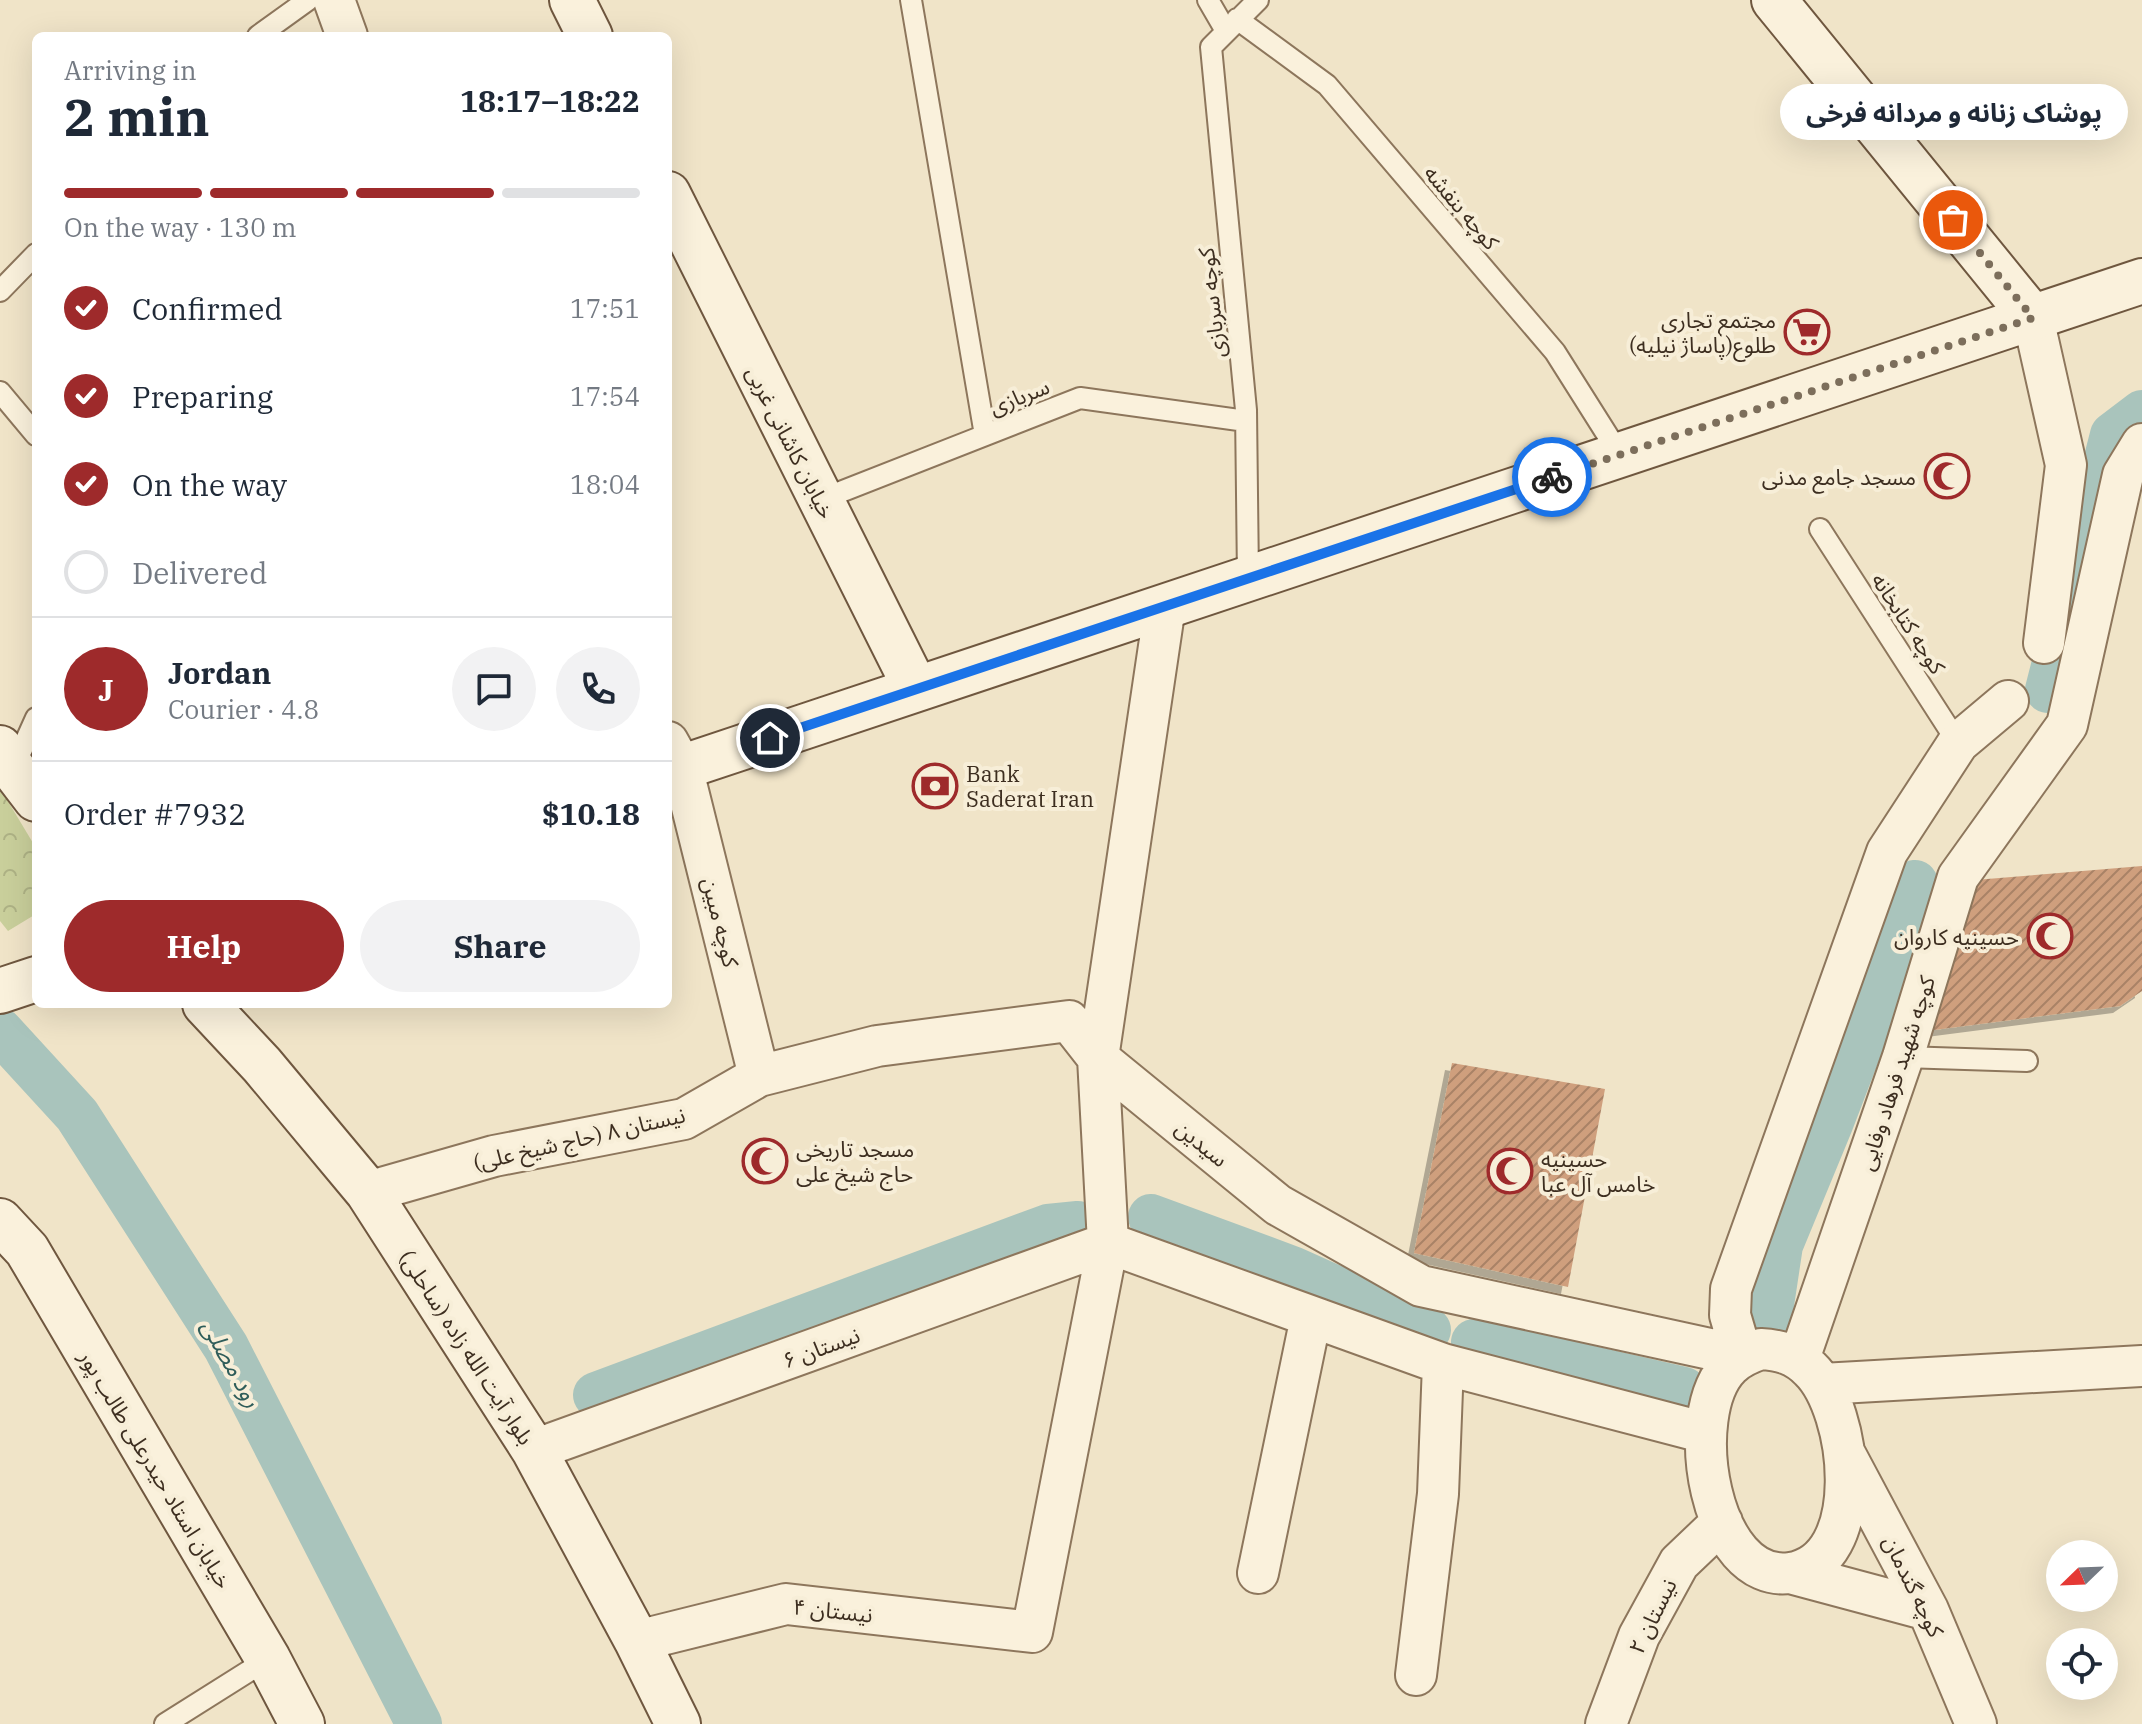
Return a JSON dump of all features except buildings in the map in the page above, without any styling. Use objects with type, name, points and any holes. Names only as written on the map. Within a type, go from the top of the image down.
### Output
[{"type":"street","points":[[334,0],[346,32]]},
{"type":"street","points":[[572,0],[588,32]]},
{"type":"street","points":[[1774,0],[2033,318],[2066,465],[2044,643]]},
{"type":"street","name":"خیابان کاشانی غربی","points":[[672,202],[916,689]]},
{"type":"street","points":[[673,760],[916,689],[2142,281]]},
{"type":"street","name":"کوچه شهید فرهاد وفایی","points":[[1810,1372],[1958,877],[2067,725],[2123,475],[2142,444]]},
{"type":"street","points":[[1165,606],[1098,1058],[1108,1243],[1443,1364],[1706,1433]]},
{"type":"street","points":[[1742,1356],[1730,1315],[1731,1289],[1887,852],[1958,743],[2008,701]]},
{"type":"street","name":"کوچه مبین","points":[[673,760],[759,1076]]},
{"type":"street","points":[[0,991],[32,980]]},
{"type":"street","name":"بلوار آیت الله زاده (ساحلی)","points":[[209,1008],[262,1065],[368,1192],[534,1450],[678,1724]]},
{"type":"street","name":"نیستان ۸ (حاج شیخ علی)","points":[[368,1192],[494,1156],[684,1119],[759,1076],[877,1046],[1069,1021],[1098,1058]]},
{"type":"street","name":"سیدین","points":[[1098,1058],[1278,1205],[1421,1286],[1742,1356]]},
{"type":"street","name":"خیابان استاد حیدرعلی طالب پور","points":[[0,1221],[27,1250],[268,1659],[302,1724]]},
{"type":"street","name":"نیستان ۶","points":[[534,1450],[1108,1243]]},
{"type":"street","name":"نیستان ۴","points":[[637,1641],[786,1604],[1032,1632],[1108,1243]]},
{"type":"street","points":[[1258,1573],[1311,1317]]},
{"type":"street","points":[[1790,1573],[1809,1566],[1824,1554],[1833,1539],[1844,1506],[1845,1452],[1837,1416],[1810,1372],[1782,1350],[1761,1349],[1742,1356],[1728,1368],[1711,1398],[1706,1460],[1710,1488],[1730,1537],[1753,1562],[1770,1571],[1790,1573],[1928,1610]]},
{"type":"street","points":[[1416,1675],[1438,1494],[1443,1364]]},
{"type":"street","points":[[1810,1372],[2142,1366]]},
{"type":"street","name":"کوچه گندمان","points":[[1845,1452],[1928,1610],[1976,1724]]},
{"type":"street","name":"نیستان ۲","points":[[1606,1724],[1639,1636],[1679,1563],[1722,1522]]},
{"type":"lane","points":[[264,32],[308,0]]},
{"type":"lane","points":[[911,0],[985,435]]},
{"type":"lane","points":[[1208,0],[1232,25]]},
{"type":"lane","name":"کوچه سربازی","points":[[1248,578],[1246,421],[1211,47],[1258,0]]},
{"type":"lane","name":"کوچه بنفشه","points":[[1232,25],[1327,85],[1555,352],[1620,455]]},
{"type":"lane","points":[[0,291],[32,258]]},
{"type":"lane","points":[[0,392],[32,430]]},
{"type":"lane","name":"سربازی","points":[[820,500],[1080,398],[1246,421]]},
{"type":"lane","name":"کوچه کتابخانه","points":[[1820,529],[1958,743]]},
{"type":"lane","points":[[21,775],[32,733]]},
{"type":"lane","points":[[1903,1057],[2027,1061]]},
{"type":"lane","points":[[165,1724],[268,1659]]},
{"type":"green space","points":[[0,788],[32,841],[32,916],[8,931],[0,921]]},
{"type":"waterway","points":[[2048,690],[2113,435],[2142,413]]},
{"type":"waterway","points":[[1769,1318],[1780,1245],[1883,986],[1915,883]]},
{"type":"waterway","name":"رود مصلی","points":[[0,1031],[77,1115],[226,1347],[419,1724]]},
{"type":"waterway","points":[[1151,1217],[1292,1269],[1428,1330]]},
{"type":"waterway","points":[[596,1395],[1048,1227],[1078,1224]]},
{"type":"waterway","points":[[1474,1342],[1684,1390]]},
{"type":"way so far","points":[[1552,477],[2033,318],[1953,220]]},
{"type":"place","name":"پوشاک زنانه و مردانه فرخی","points":[[1953,220]]},
{"type":"place","name":"مجتمع تجاری طلوع(پاساژ نیلیه)","points":[[1807,332]]},
{"type":"place","name":"مسجد جامع مدنی","points":[[1947,476]]},
{"type":"place","name":"Bank Saderat Iran","points":[[935,786]]},
{"type":"place","name":"حسینیه کاروان","points":[[2050,936]]},
{"type":"place","name":"مسجد تاریخی حاج شیخ علی","points":[[765,1161]]},
{"type":"place","name":"حسینیه خامس آل عبا","points":[[1510,1171]]},
{"type":"route","points":[[770,738],[1552,477]]}]
